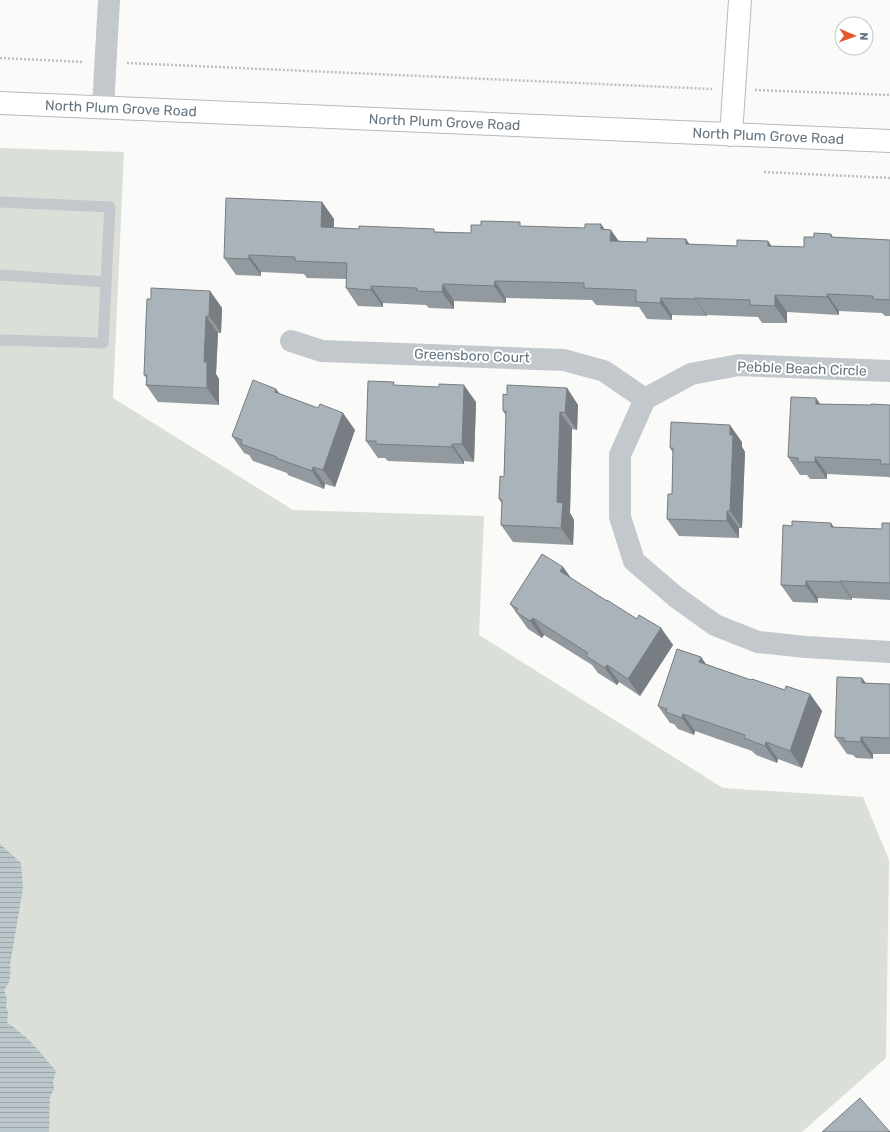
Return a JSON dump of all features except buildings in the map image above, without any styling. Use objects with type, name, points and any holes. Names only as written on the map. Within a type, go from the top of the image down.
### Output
[{"type":"street","points":[[103,107],[109,0]]},
{"type":"street","points":[[731,135],[740,0]]},
{"type":"street","name":"North Plum Grove Road","points":[[0,103],[890,142]]},
{"type":"street","name":"Greensboro Court","points":[[291,341],[322,351],[564,360],[604,371],[645,399]]},
{"type":"street","name":"Pebble Beach Circle","points":[[645,399],[691,374],[739,365],[890,371]]},
{"type":"street","points":[[645,399],[620,455],[620,517],[634,561],[676,597],[715,625],[758,642],[806,647],[890,652]]},
{"type":"lane","points":[[0,202],[110,207],[103,343],[0,340]]},
{"type":"lane","points":[[0,275],[106,282]]},
{"type":"path","points":[[0,58],[694,88]]},
{"type":"path","points":[[773,91],[890,96]]},
{"type":"path","points":[[764,172],[890,178]]},
{"type":"shaded area","points":[[0,148],[124,152],[113,398],[293,510],[484,516],[479,635],[723,788],[863,797],[889,860],[886,1058],[802,1132],[0,1132]]},
{"type":"shaded area","points":[[0,844],[21,863],[23,888],[10,965],[10,979],[4,990],[7,999],[7,1022],[28,1039],[56,1071],[53,1082],[54,1089],[50,1097],[49,1132],[0,1132]]}]
